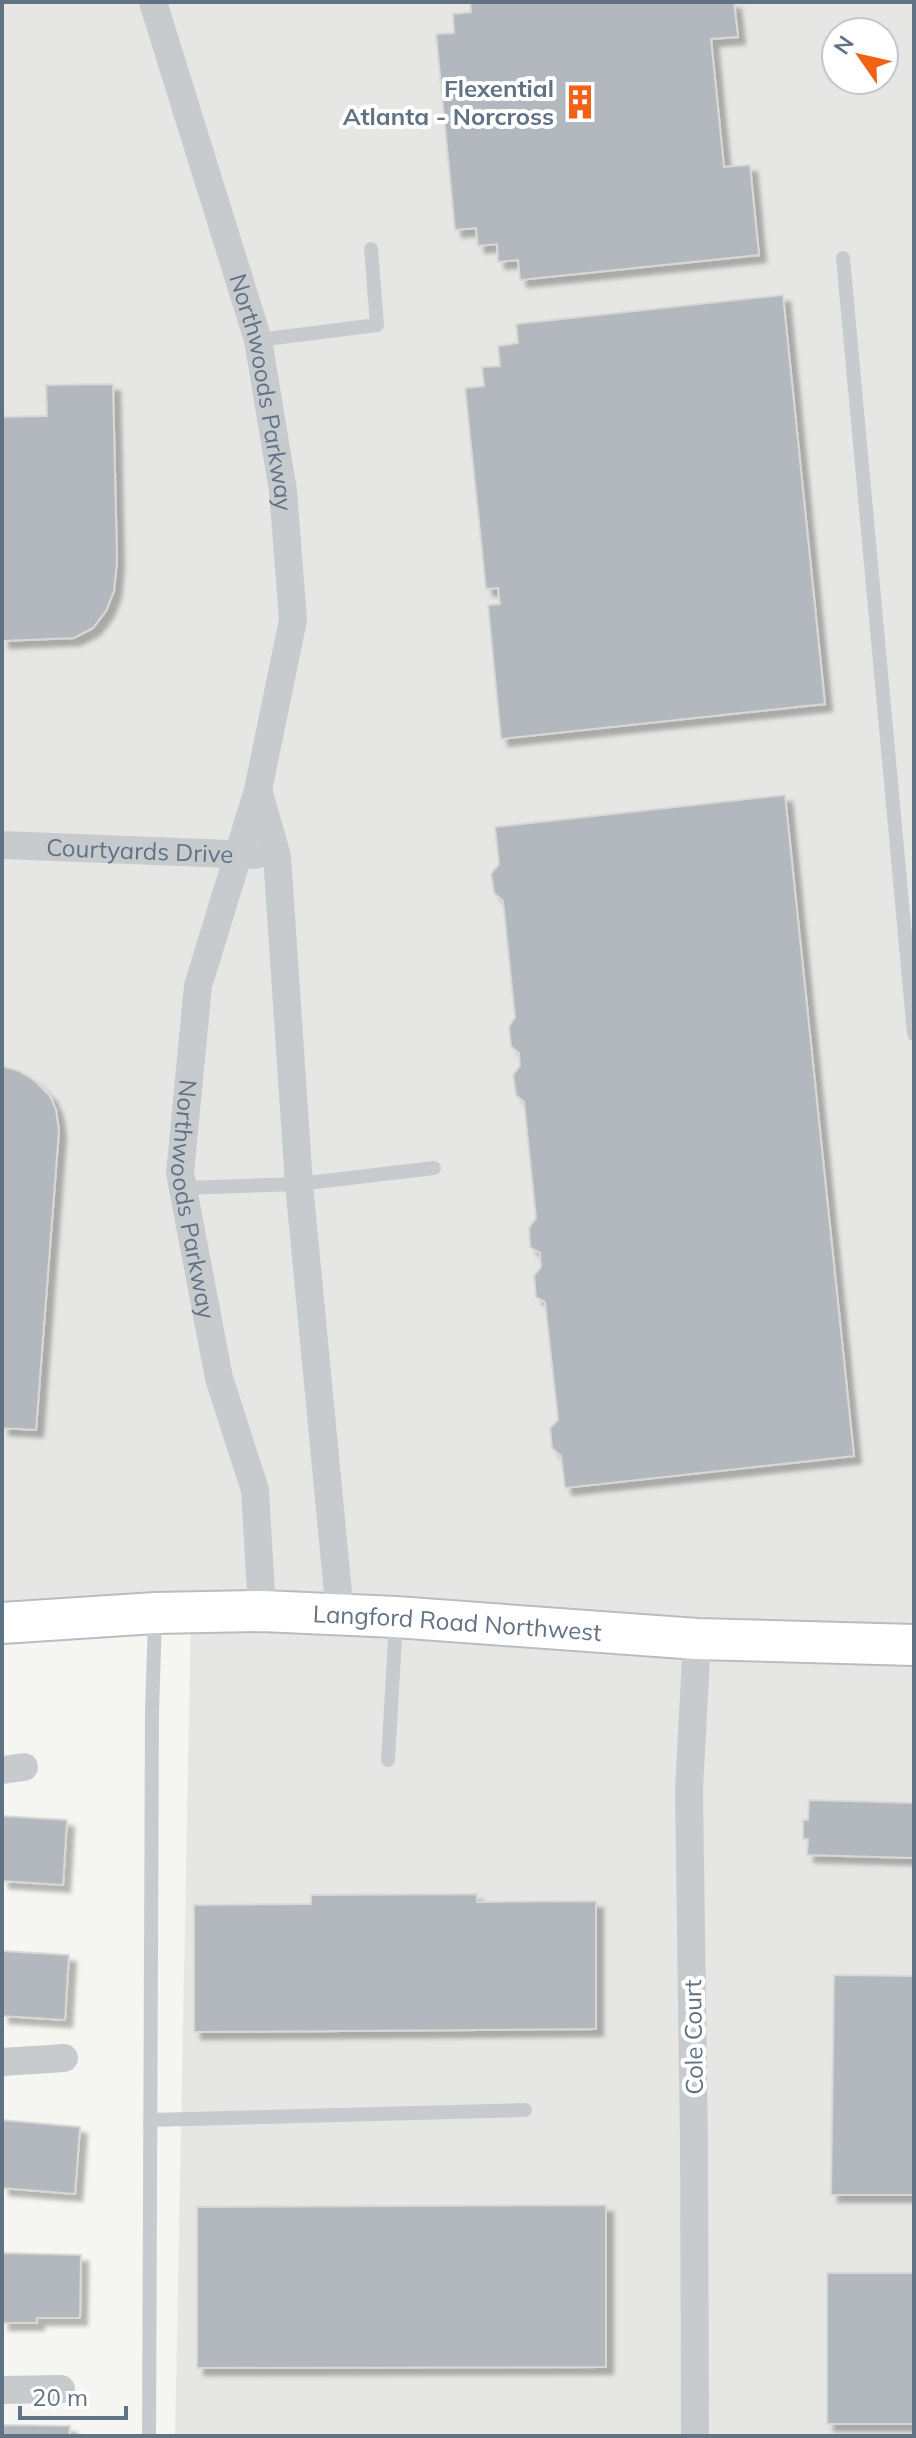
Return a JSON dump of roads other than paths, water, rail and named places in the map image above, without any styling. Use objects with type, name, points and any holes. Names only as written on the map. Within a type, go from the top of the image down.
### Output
[{"type":"street","name":"Northwoods Parkway","points":[[153,2],[258,340],[283,491],[293,620],[258,790],[198,986],[180,1173],[219,1378],[255,1490],[262,1611]]},
{"type":"street","name":"Northwoods Parkway","points":[[258,790],[277,856],[299,1184],[340,1614]]},
{"type":"street","name":"Courtyards Drive","points":[[2,845],[277,856]]},
{"type":"street","name":"Langford Road Northwest","points":[[2,1623],[155,1613],[262,1611],[396,1617],[697,1639],[914,1645]]},
{"type":"street","name":"Cole Court","points":[[695,2436],[689,1789],[697,1639]]},
{"type":"street","points":[[2,2062],[64,2058]]},
{"type":"street","points":[[2,2390],[61,2389]]},
{"type":"lane","points":[[258,340],[377,325],[371,249]]},
{"type":"lane","points":[[843,258],[914,1034]]},
{"type":"lane","points":[[183,1188],[299,1184],[434,1168]]},
{"type":"lane","points":[[149,2436],[155,1613]]},
{"type":"lane","points":[[388,1760],[396,1617]]},
{"type":"lane","points":[[150,2120],[525,2110]]},
{"type":"place","name":"Flexential Atlanta - Norcross","points":[[580,102]]}]
